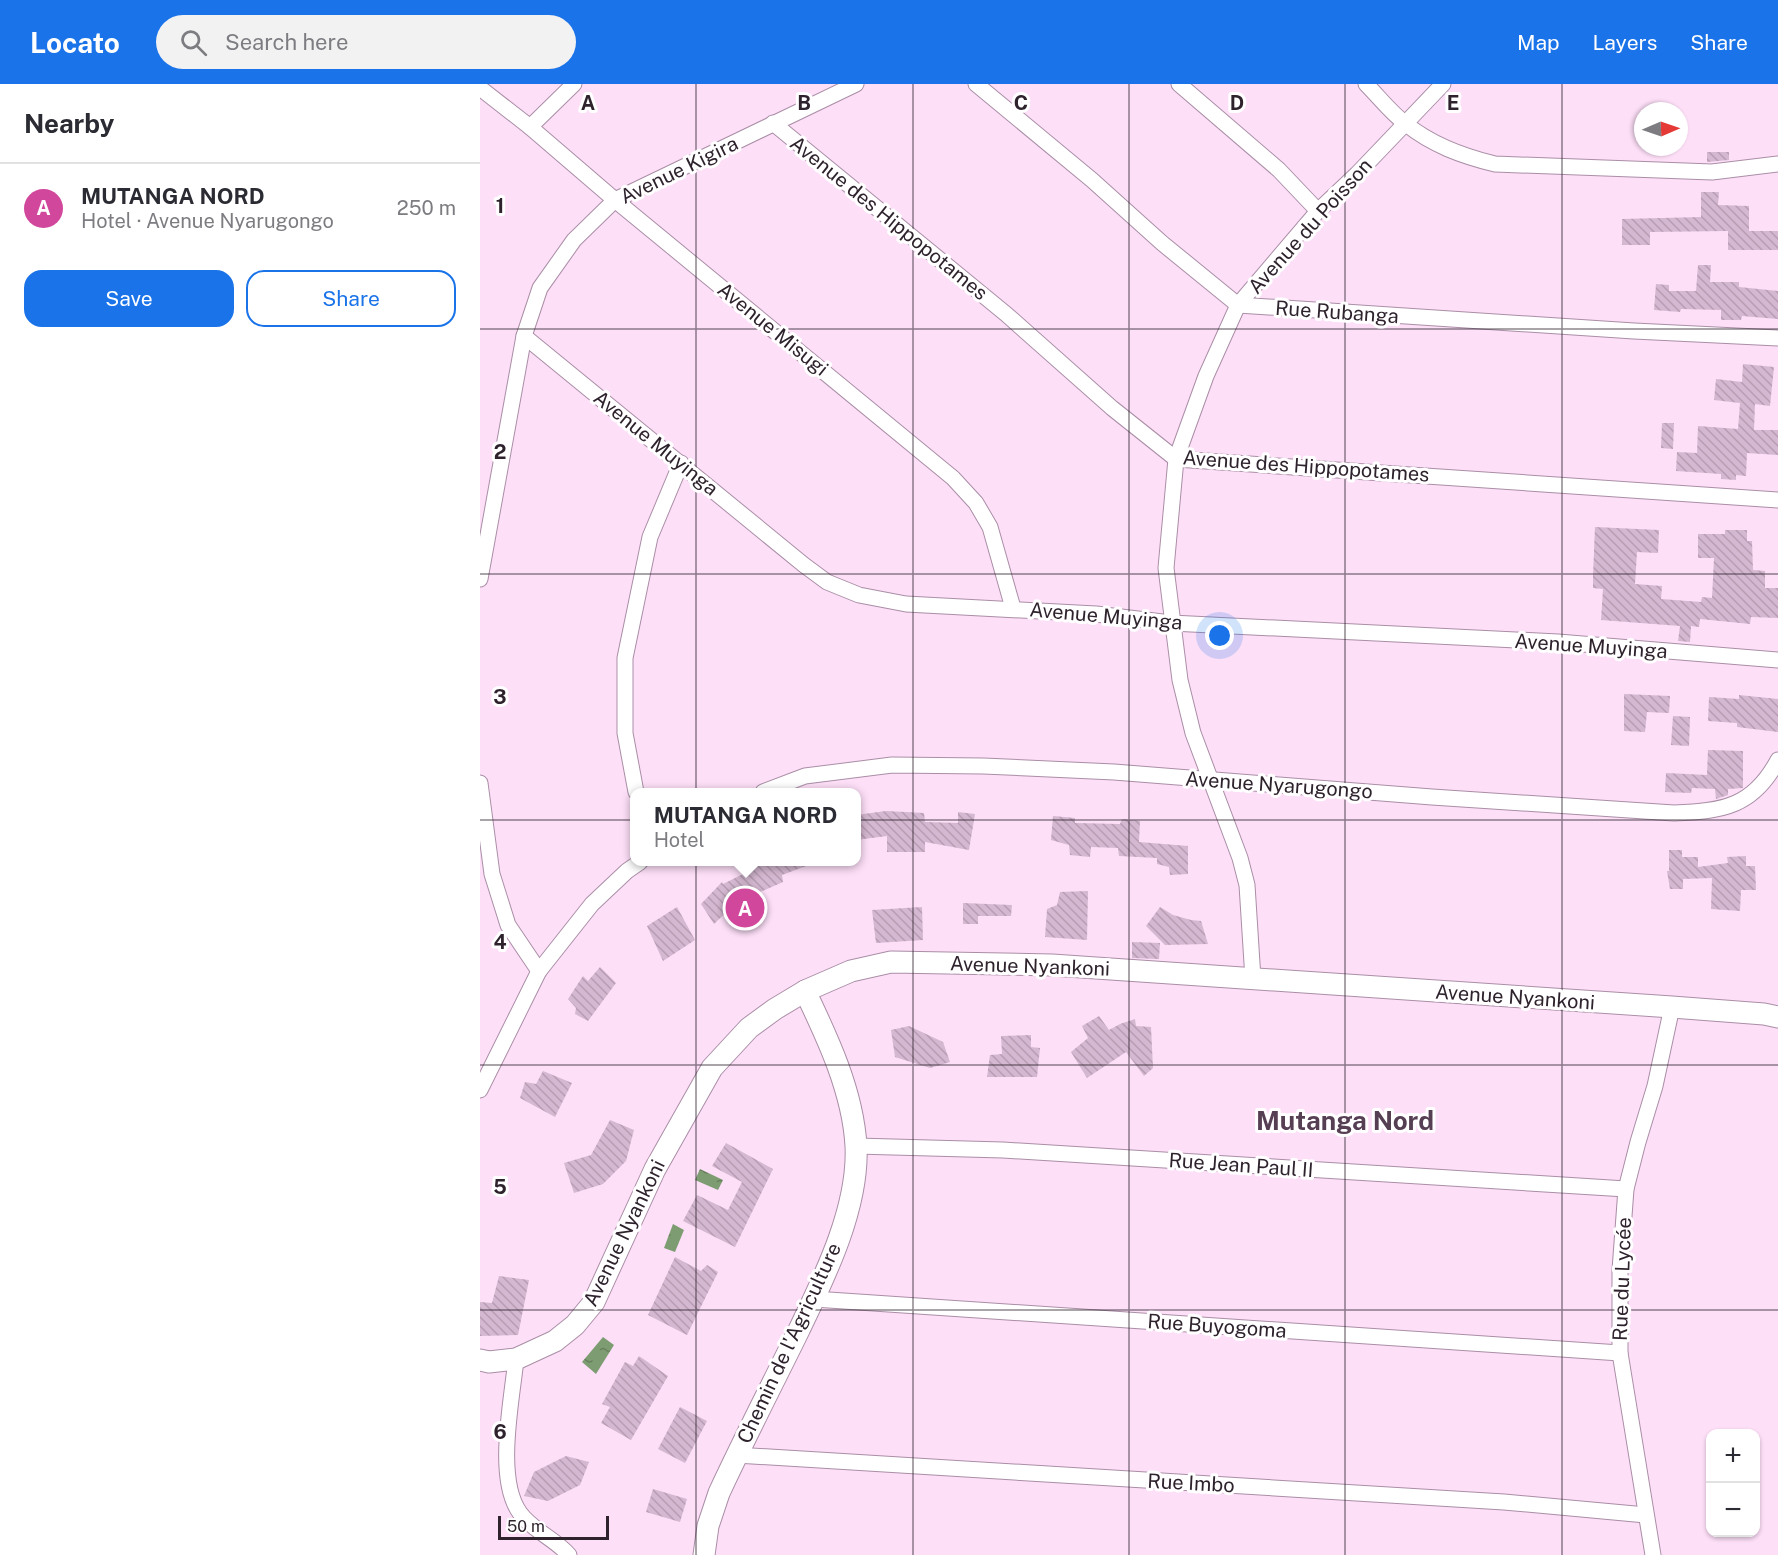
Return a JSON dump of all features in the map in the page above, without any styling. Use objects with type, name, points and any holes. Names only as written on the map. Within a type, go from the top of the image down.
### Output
[{"type":"street","points":[[530,127],[574,84]]},
{"type":"street","name":"Avenue Kigira","points":[[480,579],[525,336],[540,288],[574,240],[615,200],[855,84]]},
{"type":"street","points":[[976,84],[1238,305]]},
{"type":"street","points":[[1179,84],[1279,170],[1318,211]]},
{"type":"street","points":[[1366,84],[1405,124],[1436,144],[1461,156],[1495,164],[1712,172],[1778,164]]},
{"type":"street","name":"Avenue du Poisson","points":[[1253,979],[1247,885],[1240,858],[1193,733],[1180,680],[1171,623],[1166,568],[1176,459],[1206,376],[1238,305],[1318,211],[1443,84]]},
{"type":"street","name":"Avenue Misugi","points":[[480,88],[953,478],[976,503],[990,527],[1013,608]]},
{"type":"street","name":"Avenue des Hippopotames","points":[[773,123],[1005,314],[1112,408],[1176,459],[1778,500]]},
{"type":"street","name":"Rue Rubanga","points":[[1238,305],[1778,338]]},
{"type":"street","name":"Avenue Muyinga","points":[[525,336],[827,582],[859,596],[906,604],[1013,608],[1096,614],[1171,623],[1558,642],[1778,660]]},
{"type":"street","points":[[635,788],[625,733],[625,658],[650,537],[681,463]]},
{"type":"street","name":"Avenue Nyarugongo","points":[[774,788],[805,776],[892,765],[983,766],[1102,771],[1674,813],[1709,811],[1725,808],[1740,801],[1766,781],[1778,760]]},
{"type":"street","points":[[480,783],[492,874],[508,925],[539,971]]},
{"type":"street","points":[[480,1090],[539,971],[592,904],[634,866]]},
{"type":"street","name":"Avenue Nyankoni","points":[[480,1360],[489,1362],[516,1359],[555,1341],[575,1325],[594,1302],[655,1169],[711,1068],[749,1028],[775,1009],[805,991],[851,970],[891,962],[1052,965],[1672,1007],[1778,1017]]},
{"type":"street","name":"Chemin de l'Agriculture","points":[[704,1555],[708,1526],[718,1493],[813,1299],[838,1242],[848,1209],[856,1146],[849,1105],[825,1033],[805,991]]},
{"type":"street","name":"Rue du Lycée","points":[[1653,1555],[1620,1353],[1620,1270],[1626,1189],[1655,1086],[1672,1007]]},
{"type":"street","name":"Rue Jean Paul II","points":[[856,1146],[1003,1150],[1626,1189]]},
{"type":"street","name":"Rue Buyogoma","points":[[813,1299],[1620,1353]]},
{"type":"street","points":[[516,1359],[506,1451],[511,1497],[521,1514],[569,1555]]},
{"type":"street","name":"Rue Imbo","points":[[736,1455],[1504,1502],[1646,1515]]},
{"type":"water","points":[[700,1169],[723,1180],[718,1190],[695,1180]]},
{"type":"water","points":[[673,1224],[684,1230],[675,1252],[664,1248]]},
{"type":"water","points":[[603,1337],[614,1345],[596,1374],[582,1362]]},
{"type":"building","points":[[1707,152],[1729,152],[1729,160],[1707,162]]},
{"type":"building","points":[[1701,192],[1719,192],[1718,205],[1749,206],[1749,231],[1778,231],[1778,250],[1728,250],[1728,231],[1650,232],[1650,245],[1622,245],[1622,219],[1701,217]]},
{"type":"building","points":[[1698,265],[1711,265],[1710,282],[1739,282],[1739,287],[1778,291],[1778,319],[1742,316],[1741,320],[1721,320],[1721,310],[1681,309],[1680,312],[1654,310],[1656,284],[1669,285],[1669,291],[1696,291]]},
{"type":"building","points":[[1743,364],[1774,367],[1770,406],[1755,404],[1754,430],[1778,430],[1778,455],[1747,453],[1746,476],[1736,475],[1736,480],[1721,479],[1721,474],[1676,471],[1677,452],[1697,453],[1698,426],[1738,429],[1740,403],[1714,400],[1716,379],[1742,382]]},
{"type":"building","points":[[1662,423],[1674,423],[1673,449],[1661,448]]},
{"type":"building","points":[[1595,527],[1659,530],[1658,553],[1637,552],[1635,584],[1662,586],[1661,599],[1701,602],[1702,597],[1712,598],[1714,558],[1698,558],[1698,534],[1725,534],[1725,530],[1747,530],[1747,541],[1752,541],[1753,570],[1765,571],[1765,588],[1778,588],[1778,618],[1751,617],[1750,624],[1700,619],[1699,627],[1691,626],[1690,642],[1678,641],[1680,626],[1601,620],[1603,589],[1593,588]]},
{"type":"building","points":[[1624,694],[1670,696],[1669,713],[1647,712],[1645,732],[1624,731]]},
{"type":"building","points":[[1739,695],[1778,699],[1778,732],[1737,727],[1737,723],[1708,721],[1709,697],[1739,699]]},
{"type":"building","points":[[1673,716],[1690,717],[1689,746],[1671,745]]},
{"type":"building","points":[[1708,750],[1743,751],[1743,788],[1728,789],[1728,795],[1716,799],[1715,789],[1692,788],[1691,793],[1665,792],[1666,773],[1707,775]]},
{"type":"building","points":[[886,811],[924,813],[925,822],[958,823],[958,812],[975,814],[969,850],[925,842],[925,852],[887,852],[887,836],[861,839],[861,814]]},
{"type":"building","points":[[1053,816],[1075,818],[1075,823],[1120,824],[1122,819],[1140,821],[1139,842],[1188,846],[1188,874],[1170,875],[1169,867],[1157,864],[1157,858],[1119,856],[1118,848],[1091,847],[1090,857],[1070,855],[1069,845],[1051,840]]},
{"type":"building","points":[[1669,850],[1682,850],[1682,857],[1698,857],[1698,867],[1728,863],[1727,857],[1746,856],[1746,866],[1755,866],[1756,890],[1741,890],[1740,911],[1711,909],[1712,878],[1683,879],[1683,889],[1670,889],[1667,871],[1669,871]]},
{"type":"building","points":[[743,866],[806,866],[782,875],[783,882],[737,902],[714,924],[701,904],[722,882],[723,884],[745,873]]},
{"type":"building","points":[[1088,891],[1087,940],[1045,937],[1047,909],[1057,905],[1060,892]]},
{"type":"building","points":[[963,903],[1012,905],[1011,916],[978,916],[978,924],[963,924]]},
{"type":"building","points":[[677,907],[695,940],[663,961],[647,926]]},
{"type":"building","points":[[922,907],[923,940],[876,943],[872,910]]},
{"type":"building","points":[[1160,907],[1173,915],[1201,921],[1208,944],[1165,945],[1146,926]]},
{"type":"building","points":[[1132,942],[1160,943],[1159,959],[1132,958]]},
{"type":"building","points":[[600,967],[616,983],[588,1021],[575,1014],[576,1008],[568,999],[583,976],[588,981]]},
{"type":"building","points":[[1099,1016],[1109,1030],[1135,1019],[1136,1026],[1151,1027],[1153,1068],[1144,1076],[1126,1052],[1087,1078],[1071,1052],[1088,1038],[1082,1026]]},
{"type":"building","points":[[909,1026],[943,1042],[950,1062],[930,1068],[895,1057],[891,1030]]},
{"type":"building","points":[[1031,1035],[1031,1047],[1040,1048],[1037,1077],[987,1077],[990,1055],[1002,1054],[1001,1036]]},
{"type":"building","points":[[543,1071],[572,1083],[555,1117],[520,1098],[525,1082],[536,1084]]},
{"type":"building","points":[[610,1120],[634,1130],[626,1161],[603,1184],[574,1193],[564,1163],[591,1155]]},
{"type":"building","points":[[726,1143],[773,1169],[735,1247],[683,1221],[697,1195],[728,1210],[742,1182],[712,1166]]},
{"type":"building","points":[[675,1257],[701,1271],[707,1265],[718,1272],[687,1335],[648,1315]]},
{"type":"building","points":[[499,1276],[529,1280],[518,1335],[480,1336],[480,1302],[492,1303]]},
{"type":"building","points":[[639,1356],[668,1376],[631,1440],[601,1423],[610,1407],[602,1404],[625,1362],[633,1366]]},
{"type":"building","points":[[680,1407],[707,1421],[685,1463],[658,1449]]},
{"type":"building","points":[[566,1456],[589,1462],[580,1485],[548,1501],[524,1496],[534,1472]]},
{"type":"building","points":[[653,1489],[687,1499],[680,1522],[646,1512]]},
{"type":"place","name":"MUTANGA NORD","points":[[745,908]]},
{"type":"district","name":"Mutanga Nord","points":[[1345,1120]]}]
